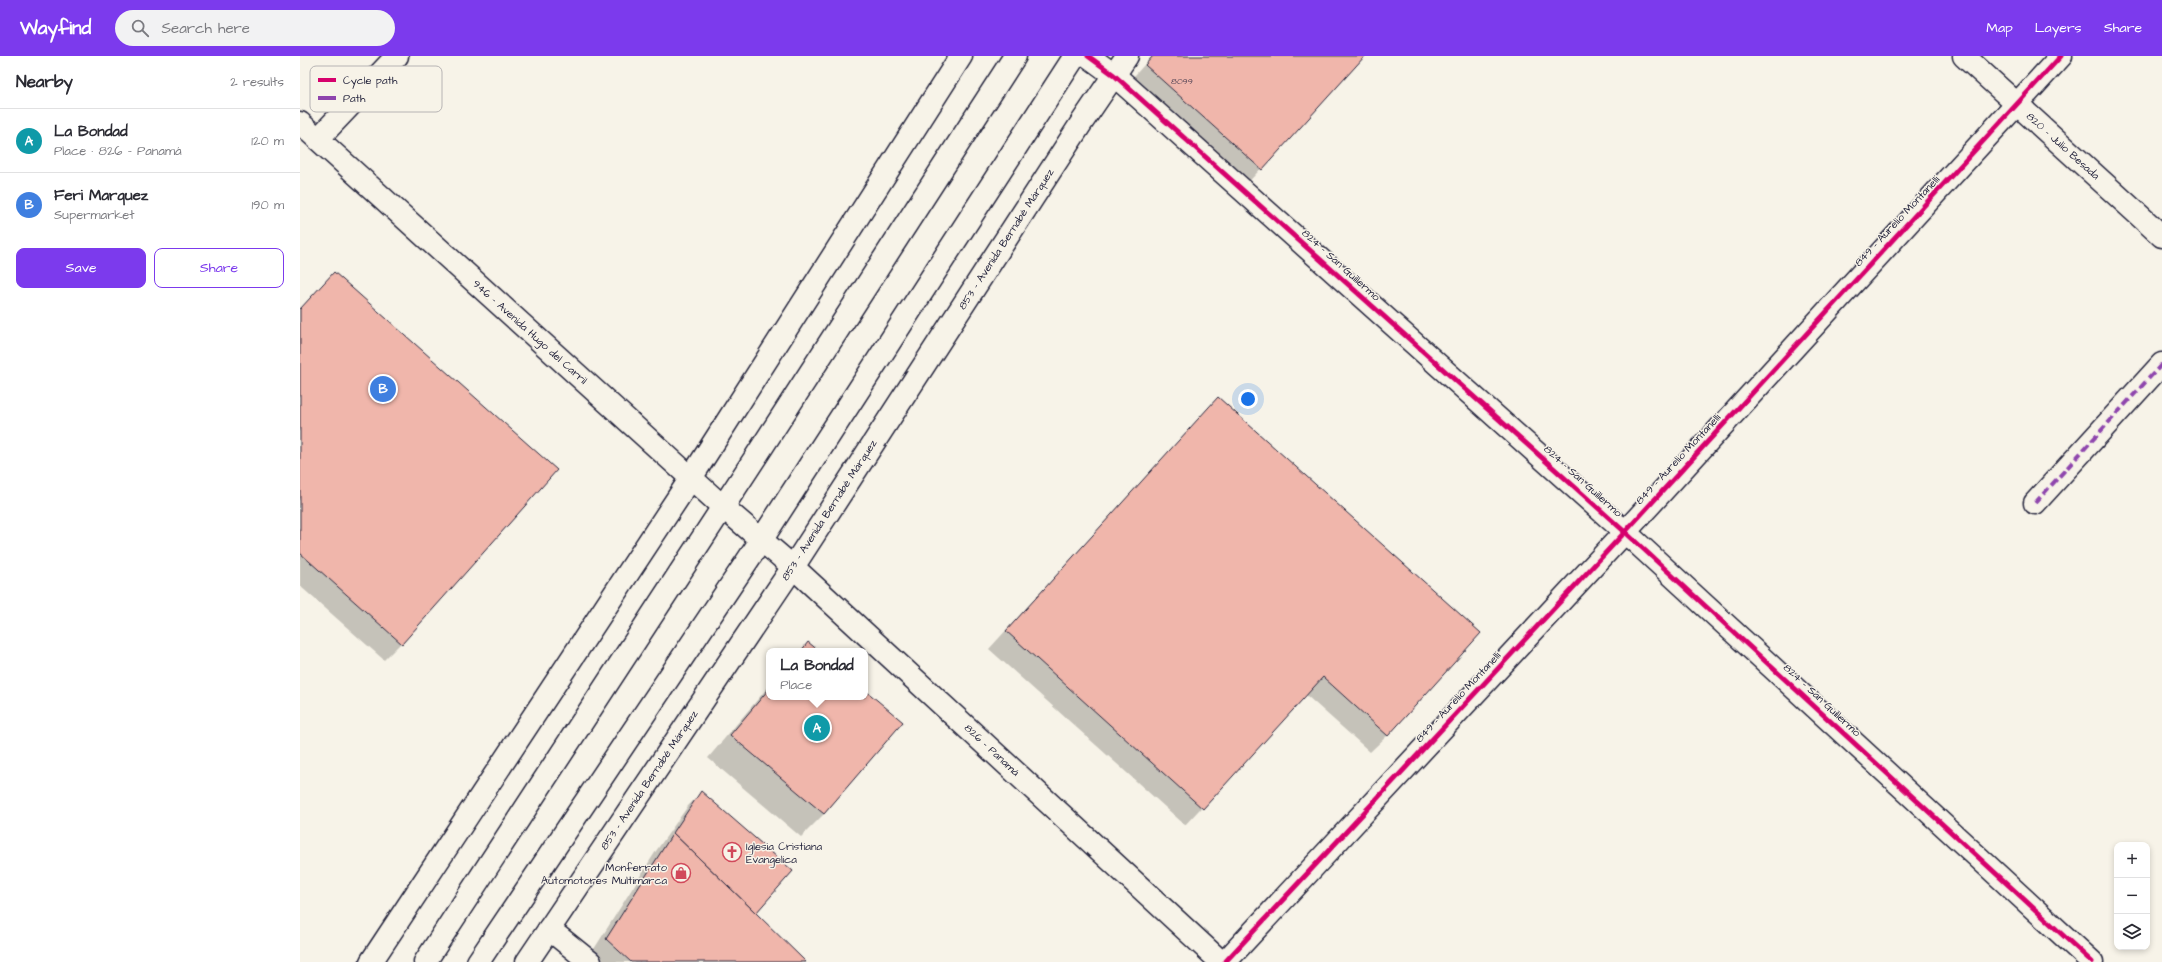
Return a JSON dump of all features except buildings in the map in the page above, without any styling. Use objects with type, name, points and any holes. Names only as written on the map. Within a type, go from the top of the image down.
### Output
[{"type":"street","points":[[387,66],[397,56]]},
{"type":"street","points":[[371,962],[691,478],[961,56]]},
{"type":"street","points":[[425,962],[723,507],[1015,56]]},
{"type":"street","points":[[478,962],[762,539],[1075,56]]},
{"type":"street","name":"824 - San Guillermo","points":[[1088,56],[1114,76],[1625,532],[2092,962]]},
{"type":"street","name":"853 - Avenida Bernabé Márquez","points":[[527,962],[793,567],[1082,122],[1127,56]]},
{"type":"street","name":"820 - Julio Besada","points":[[1964,56],[2162,236]]},
{"type":"street","name":"849 - Aurelio Montanelli","points":[[1225,962],[1625,532],[2061,56]]},
{"type":"street","points":[[318,139],[344,112]]},
{"type":"street","name":"946 - Avenida Hugo del Carril","points":[[300,123],[723,507],[762,539]]},
{"type":"street","points":[[2035,503],[2162,364]]},
{"type":"street","name":"826 - Panamá","points":[[762,539],[1221,962]]},
{"type":"street","points":[[548,929],[590,962]]},
{"type":"marked path","points":[[2035,503],[2162,364]]},
{"type":"cycle path","points":[[1088,56],[1114,75],[1625,532],[2092,962]]},
{"type":"cycle path","points":[[1225,962],[1625,532],[2061,56]]},
{"type":"place","name":"Feri Marquez","points":[[383,389]]},
{"type":"place","name":"La Bondad","points":[[817,728]]},
{"type":"place","name":"Iglesia Cristiana Evangelica","points":[[732,852]]},
{"type":"place","name":"Monferrato Automotores Multimarca","points":[[681,873]]}]
